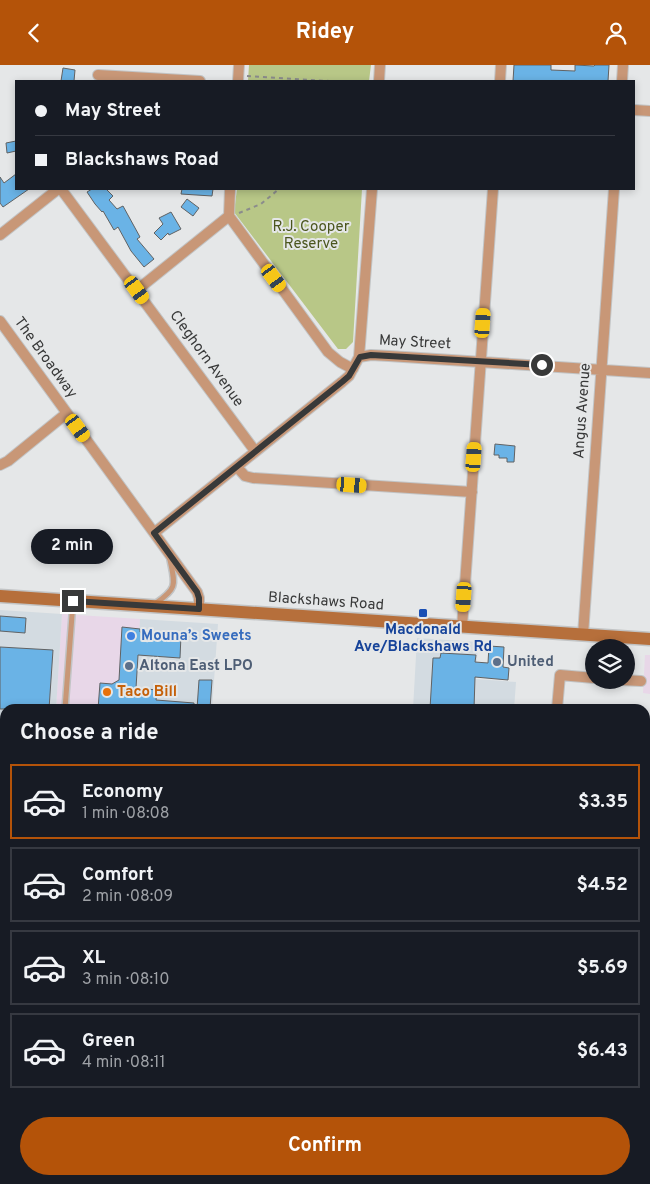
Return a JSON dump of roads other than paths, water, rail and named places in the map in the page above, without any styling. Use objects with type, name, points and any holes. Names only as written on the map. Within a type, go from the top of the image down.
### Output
[{"type":"main road","name":"Blackshaws Road","points":[[0,596],[650,639]]},
{"type":"street","points":[[379,80],[380,65]]},
{"type":"street","points":[[500,80],[501,65]]},
{"type":"street","points":[[622,80],[623,65]]},
{"type":"street","points":[[98,74],[185,80]]},
{"type":"street","points":[[635,109],[650,111]]},
{"type":"street","points":[[0,235],[59,190]]},
{"type":"street","name":"Cleghorn Avenue","points":[[61,190],[255,451]]},
{"type":"street","points":[[230,190],[230,217],[328,352],[340,362],[354,369]]},
{"type":"street","points":[[360,357],[372,190]]},
{"type":"street","points":[[462,627],[493,190]]},
{"type":"street","name":"Angus Avenue","points":[[583,635],[614,190]]},
{"type":"street","points":[[137,290],[230,217]]},
{"type":"street","name":"The Broadway","points":[[0,321],[197,592],[199,609]]},
{"type":"street","name":"May Street","points":[[154,533],[342,382],[349,376],[360,357],[371,355],[481,361],[650,373]]},
{"type":"street","points":[[0,465],[8,461],[67,413]]},
{"type":"street","points":[[237,467],[246,476],[253,478],[472,493]]},
{"type":"street","points":[[557,704],[560,675],[585,677]]},
{"type":"street","points":[[635,681],[641,681]]},
{"type":"lane","points":[[151,606],[167,596],[172,590],[174,582],[169,553]]},
{"type":"lane","points":[[65,704],[73,601]]},
{"type":"place","name":"Macdonald Ave/Blackshaws Rd","points":[[423,613]]},
{"type":"place","name":"Mouna’s Sweets","points":[[131,636]]},
{"type":"place","name":"United","points":[[497,662]]},
{"type":"place","name":"Altona East LPO","points":[[129,666]]},
{"type":"place","name":"Taco Bill","points":[[107,692]]},
{"type":"park label","name":"R.J. Cooper Reserve","points":[[311,236]]}]
